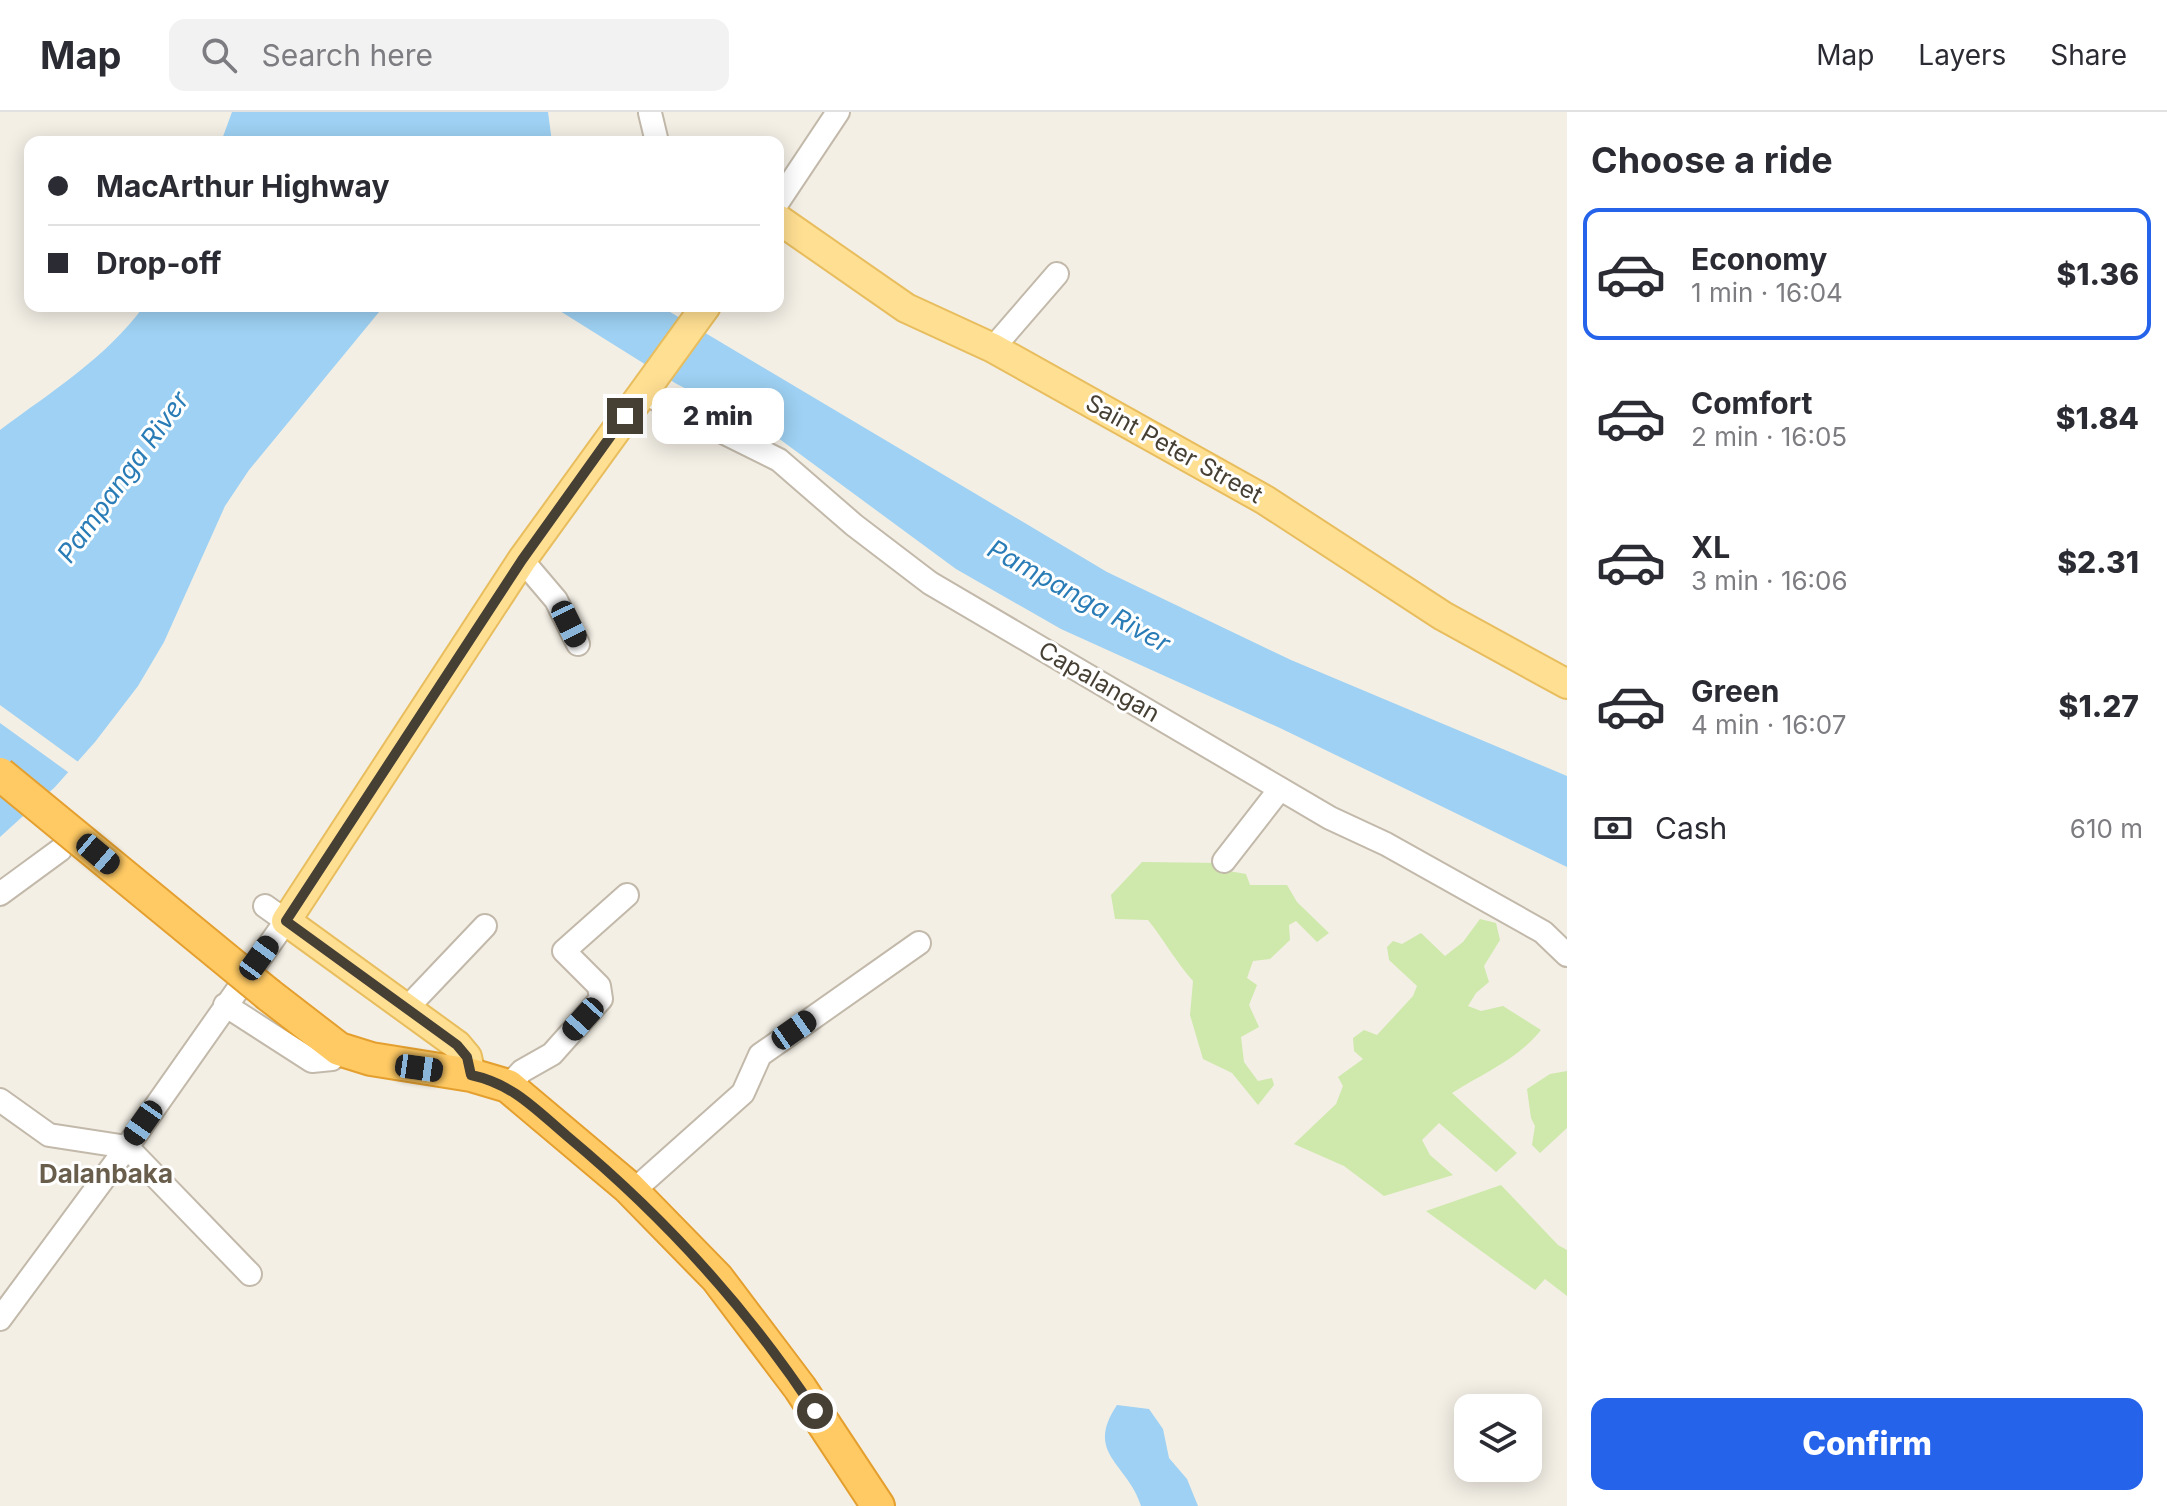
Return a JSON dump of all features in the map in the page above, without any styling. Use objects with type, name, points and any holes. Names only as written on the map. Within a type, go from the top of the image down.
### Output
[{"type":"highway","points":[[0,774],[339,1049],[371,1059],[471,1075],[508,1086],[632,1192],[717,1278],[800,1388],[878,1506]]},
{"type":"main road","name":"Saint Peter Street","points":[[784,223],[906,308],[993,348],[1265,500],[1443,616],[1567,684]]},
{"type":"main road","points":[[471,1075],[467,1057],[457,1045],[275,914],[522,560],[700,314]]},
{"type":"street","points":[[784,193],[838,112]]},
{"type":"street","points":[[650,113],[656,136]]},
{"type":"street","points":[[993,348],[1057,274]]},
{"type":"street","name":"Capalangan","points":[[647,386],[779,460],[854,525],[930,583],[1280,789],[1543,932],[1567,955]]},
{"type":"street","points":[[522,560],[556,600],[578,644]]},
{"type":"street","points":[[1224,861],[1280,789]]},
{"type":"street","points":[[0,894],[60,850]]},
{"type":"street","points":[[508,1086],[522,1071],[552,1054],[601,999],[599,986],[564,951],[627,895]]},
{"type":"street","points":[[0,1319],[127,1147],[225,1005],[275,914]]},
{"type":"street","points":[[407,1008],[485,926]]},
{"type":"street","points":[[632,1192],[743,1093],[760,1055],[919,943]]},
{"type":"street","points":[[225,1005],[312,1061],[332,1059],[339,1049]]},
{"type":"street","points":[[0,1100],[49,1135],[127,1147],[250,1274]]},
{"type":"green space","points":[[1142,862],[1222,863],[1229,871],[1246,874],[1250,885],[1287,885],[1297,902],[1329,933],[1317,942],[1296,921],[1289,925],[1290,940],[1270,959],[1253,961],[1247,978],[1257,985],[1249,1005],[1259,1027],[1241,1037],[1244,1062],[1258,1081],[1272,1078],[1274,1085],[1258,1105],[1232,1073],[1203,1059],[1190,1015],[1193,981],[1148,920],[1115,919],[1111,895]]},
{"type":"green space","points":[[1480,919],[1496,923],[1500,940],[1484,966],[1489,982],[1476,993],[1468,1006],[1481,1011],[1503,1006],[1541,1030],[1510,1058],[1452,1093],[1517,1153],[1496,1172],[1439,1123],[1422,1140],[1430,1155],[1453,1175],[1384,1196],[1344,1166],[1294,1144],[1336,1104],[1343,1086],[1338,1077],[1363,1059],[1354,1051],[1353,1038],[1364,1030],[1377,1035],[1413,996],[1417,986],[1389,960],[1387,947],[1393,941],[1402,944],[1421,933],[1445,956],[1463,942]]},
{"type":"green space","points":[[1567,1071],[1567,1128],[1540,1153],[1532,1145],[1535,1126],[1527,1089],[1550,1074]]},
{"type":"green space","points":[[1501,1185],[1558,1245],[1567,1250],[1567,1296],[1545,1279],[1535,1290],[1426,1211]]},
{"type":"water","points":[[232,112],[548,112],[551,136],[223,136]]},
{"type":"water","name":"Pampanga River","points":[[139,312],[379,312],[249,470],[225,506],[164,642],[138,686],[55,787],[0,837],[0,430],[95,358]]},
{"type":"water","name":"Pampanga River","points":[[562,312],[670,312],[1107,572],[1291,660],[1567,776],[1567,867],[1280,728],[1061,629],[956,569],[774,435],[675,383]]},
{"type":"water","points":[[1117,1405],[1149,1409],[1163,1429],[1169,1458],[1187,1479],[1198,1506],[1141,1506],[1107,1447],[1105,1435],[1108,1422]]},
{"type":"pier","points":[[0,705],[81,764],[72,775],[0,723]]},
{"type":"district","name":"Dalanbaka","points":[[106,1174]]},
{"type":"route","points":[[625,416],[522,560],[286,921],[457,1045],[467,1057],[471,1075],[508,1086],[628,1187],[717,1278],[815,1411]]}]
